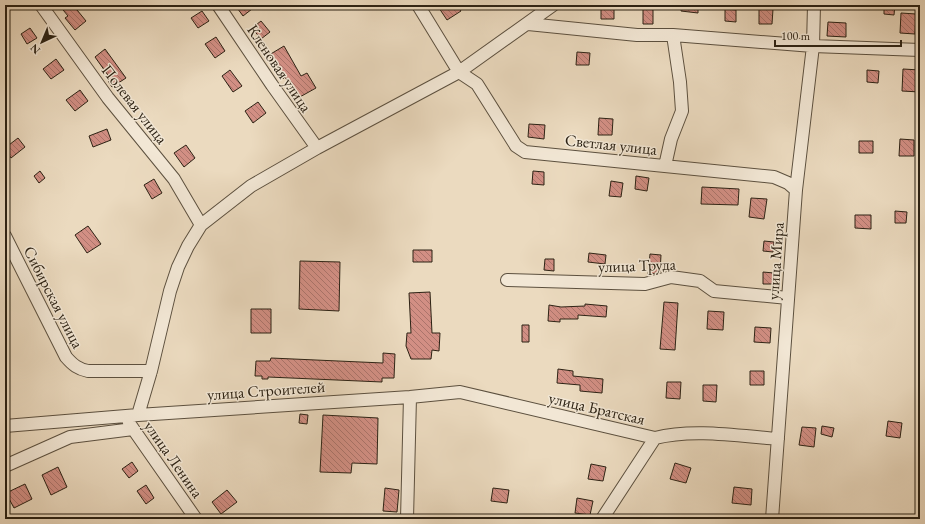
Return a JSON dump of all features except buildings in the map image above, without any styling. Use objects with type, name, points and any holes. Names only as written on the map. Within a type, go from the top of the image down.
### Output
[{"type":"street","name":"Полевая улица","points":[[41,5],[108,98],[174,179],[201,225]]},
{"type":"street","name":"Кленовая улица","points":[[218,5],[317,148]]},
{"type":"street","points":[[418,5],[459,72]]},
{"type":"street","points":[[138,415],[151,371],[170,291],[178,267],[188,246],[201,225],[250,186],[317,148],[459,72],[553,5]]},
{"type":"street","name":"улица Мира","points":[[772,519],[796,190],[813,46],[814,5]]},
{"type":"street","points":[[528,24],[637,35],[673,35],[813,46],[920,50]]},
{"type":"street","points":[[666,166],[671,139],[682,111],[680,82],[673,35]]},
{"type":"street","name":"Светлая улица","points":[[459,72],[477,84],[516,146],[525,152],[774,177],[788,183],[796,190]]},
{"type":"street","name":"Сибирская улица","points":[[5,236],[66,357],[72,364],[80,370],[88,371],[151,371]]},
{"type":"street","name":"улица Труда","points":[[507,280],[646,284],[671,277],[700,281],[714,291],[788,298]]},
{"type":"street","name":"улица Братская","points":[[410,397],[460,392],[655,438],[685,433],[778,439]]},
{"type":"street","points":[[407,519],[410,397]]},
{"type":"street","name":"улица Строителей","points":[[5,426],[138,415],[410,397]]},
{"type":"street","name":"улица Ленина","points":[[125,417],[196,519]]},
{"type":"street","points":[[5,466],[70,437],[133,429]]},
{"type":"street","points":[[602,519],[655,438]]}]
